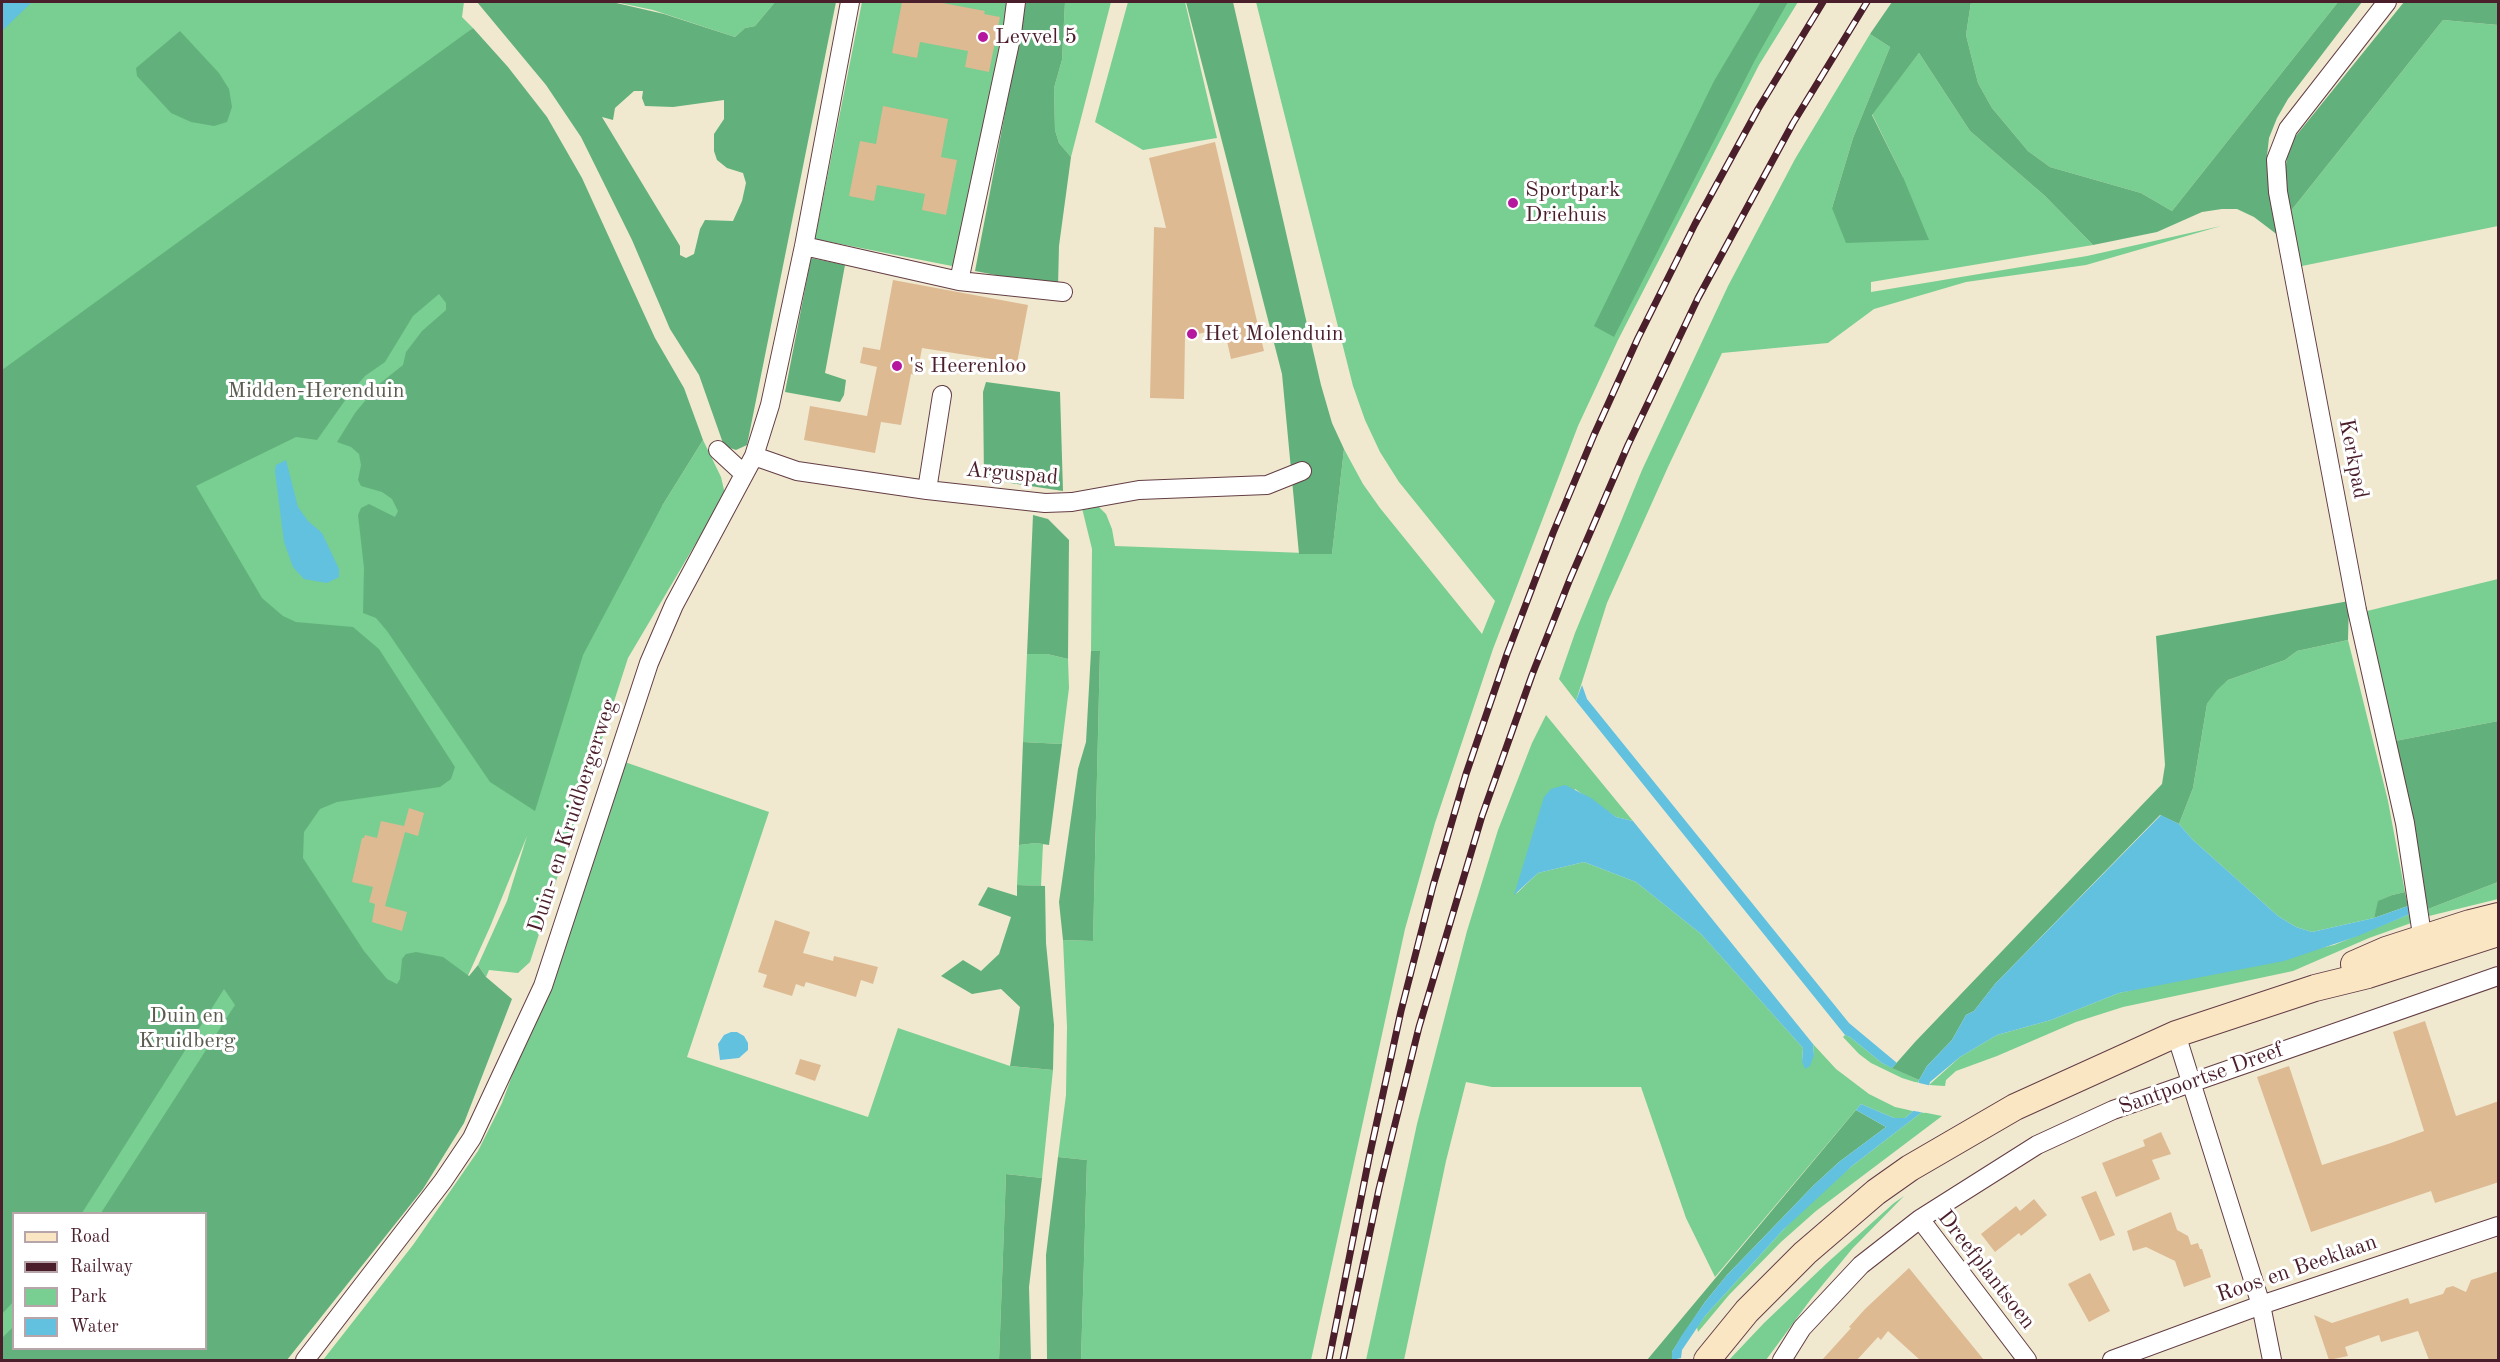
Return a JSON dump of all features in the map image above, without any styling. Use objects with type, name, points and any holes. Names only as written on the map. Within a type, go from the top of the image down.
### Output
[{"type":"street","name":"Duin- en Kruidbergerweg","points":[[305,1360],[443,1181],[472,1138],[543,986],[649,663],[674,605],[754,456],[771,405],[850,2]]},
{"type":"street","points":[[959,281],[1012,33],[1016,2]]},
{"type":"street","name":"Kerkpad","points":[[2388,2],[2288,129],[2276,160],[2280,204],[2357,610],[2405,823],[2424,947]]},
{"type":"street","points":[[804,246],[959,281],[1063,292]]},
{"type":"street","points":[[927,490],[942,395]]},
{"type":"street","points":[[718,450],[744,474]]},
{"type":"street","name":"Arguspad","points":[[754,456],[797,471],[927,490],[1045,503],[1072,502],[1139,490],[1267,485],[1302,471]]},
{"type":"street","points":[[1707,1360],[1746,1311],[1805,1253],[1876,1192],[1910,1167],[1948,1132],[1982,1109],[2037,1078],[2104,1049],[2176,1034],[2315,988],[2368,975],[2424,947],[2499,916]]},
{"type":"street","points":[[2424,947],[2499,933]]},
{"type":"street","name":"Santpoortse Dreef","points":[[1920,1219],[2037,1145],[2114,1110],[2499,976]]},
{"type":"street","points":[[2176,1034],[2261,1305],[2272,1360]]},
{"type":"street","name":"Dreefplantsoen","points":[[1782,1360],[1802,1328],[1861,1265],[1920,1219],[2027,1360]]},
{"type":"street","name":"Roos en Beeklaan","points":[[2112,1360],[2261,1305],[2499,1226]]},
{"type":"green space","name":"Midden-Herenduin","points":[[2,2],[464,2],[462,17],[473,28],[466,34],[662,506],[703,440],[721,477],[725,494],[628,658],[530,962],[518,973],[489,970],[486,977],[478,965],[507,901],[527,836],[490,927],[433,1053],[260,1360],[2,1360]]},
{"type":"green space","points":[[477,2],[612,2],[664,14],[735,37],[745,28],[755,26],[775,2],[836,2],[747,445],[736,450],[724,446],[699,375],[670,329],[632,240],[581,137],[546,85]],"holes":[[[634,91],[643,91],[642,98],[645,106],[673,107],[724,100],[724,119],[714,134],[714,151],[717,160],[727,168],[743,173],[746,183],[742,201],[733,221],[705,220],[700,229],[694,254],[686,258],[680,255],[680,246],[602,117],[613,120],[615,108]]]},
{"type":"green space","points":[[615,2],[775,2],[755,26],[745,28],[735,37],[653,10]]},
{"type":"green space","points":[[862,2],[1009,2],[957,267],[815,239]]},
{"type":"green space","points":[[1026,2],[1065,2],[1062,60],[1054,88],[1055,130],[1059,143],[1071,157],[1059,246],[1058,287],[975,271]]},
{"type":"green space","points":[[1065,2],[1111,2],[1071,157],[1059,143],[1055,130],[1054,88],[1062,60]]},
{"type":"green space","points":[[1128,2],[1185,2],[1217,138],[1143,150],[1095,122]]},
{"type":"green space","points":[[1186,2],[1233,2],[1321,385],[1332,423],[1344,449],[1332,554],[1299,554],[1282,374]]},
{"type":"green space","points":[[1256,2],[1798,2],[1759,65],[1618,340],[1578,426],[1493,649],[1435,823],[1405,929],[1311,1360],[1081,1360],[1087,1160],[1058,1157],[1066,1095],[1067,1027],[1063,940],[1093,941],[1100,651],[1091,651],[1092,549],[1080,500],[1094,502],[1106,514],[1115,546],[1332,554],[1344,449],[1363,484],[1380,508],[1482,634],[1495,601],[1399,482],[1380,452],[1365,420],[1353,386]]},
{"type":"green space","points":[[1761,2],[1788,2],[1755,60],[1614,337],[1594,326],[1714,81]]},
{"type":"green space","points":[[1892,2],[1971,2],[1966,35],[1978,83],[1992,108],[2028,151],[2050,167],[2141,193],[2172,211],[2338,2],[2362,2],[2288,99],[2269,138],[2267,174],[2279,236],[2254,217],[2237,209],[2222,209],[2202,212],[2157,232],[2093,245],[2045,196],[1970,131],[1919,53],[1872,115],[1903,177],[1929,240],[1846,243],[1832,208],[1853,138],[1890,47],[1870,34]]},
{"type":"green space","points":[[1971,2],[2338,2],[2172,211],[2141,193],[2050,167],[2028,151],[1992,108],[1978,83],[1966,35]]},
{"type":"green space","points":[[2404,2],[2498,2],[2498,25],[2443,20],[2290,212],[2284,183],[2287,157],[2295,137]]},
{"type":"green space","points":[[2443,20],[2498,25],[2498,226],[2302,266],[2290,212]]},
{"type":"green space","name":"Duin en Kruidberg","points":[[473,28],[508,67],[547,117],[582,178],[655,338],[684,388],[703,440],[662,506],[583,655],[535,811],[490,782],[387,631],[376,618],[363,613],[364,568],[358,515],[361,508],[369,504],[395,517],[398,511],[392,499],[382,492],[361,486],[358,480],[361,465],[359,454],[351,447],[337,442],[355,413],[378,385],[403,365],[406,352],[422,331],[446,310],[446,303],[439,294],[413,316],[385,362],[365,376],[351,392],[317,440],[296,437],[196,486],[262,598],[283,616],[296,622],[353,627],[379,649],[455,767],[451,779],[440,787],[337,802],[320,809],[304,832],[303,858],[364,951],[387,979],[397,984],[400,979],[402,959],[406,954],[416,952],[443,957],[469,976],[478,965],[486,977],[512,999],[464,1123],[423,1189],[287,1360],[2,1360],[2,1338],[12,1328],[12,1350],[207,1350],[207,1212],[102,1212],[235,1005],[224,989],[83,1212],[12,1212],[12,1303],[2,1314],[2,370]]},
{"type":"green space","points":[[180,31],[219,73],[229,89],[232,107],[227,122],[214,126],[191,122],[171,113],[137,76],[136,68]]},
{"type":"green space","points":[[1870,34],[1890,47],[1853,138],[1832,208],[1903,177],[1872,114],[1919,53],[1970,131],[2045,196],[2093,245],[1871,282],[1871,292],[2087,256],[2221,226],[2086,265],[1966,282],[1874,309],[1828,343],[1722,353],[1607,603],[1576,701],[1559,679],[1575,633],[1642,470],[1728,286],[1795,159]]},
{"type":"green space","points":[[811,258],[845,265],[825,373],[846,380],[844,395],[840,402],[785,392]]},
{"type":"green space","points":[[986,382],[1060,392],[1063,491],[984,479],[983,392]]},
{"type":"green space","points":[[1033,515],[1048,519],[1069,540],[1068,659],[1047,654],[1027,654]]},
{"type":"green space","points":[[2498,579],[2498,721],[2395,741],[2367,611]]},
{"type":"green space","points":[[2349,601],[2348,640],[2297,651],[2285,660],[2228,680],[2217,690],[2207,704],[2193,788],[2179,824],[2160,815],[1995,984],[1974,1011],[1966,1015],[1952,1040],[1927,1066],[1919,1080],[1892,1068],[2162,784],[2165,765],[2156,636]]},
{"type":"green space","points":[[2348,640],[2388,801],[2405,892],[2379,901],[2374,918],[2312,932],[2296,927],[2278,916],[2193,840],[2179,824],[2193,788],[2207,704],[2217,689],[2228,680],[2285,660],[2297,651]]},
{"type":"green space","points":[[1091,651],[1100,651],[1093,941],[1063,940],[1059,902],[1078,769],[1086,742]]},
{"type":"green space","points":[[1027,654],[1047,654],[1068,659],[1069,688],[1062,744],[1023,742]]},
{"type":"green space","points":[[1546,715],[1633,821],[1616,817],[1575,789],[1516,894],[1538,873],[1584,862],[1636,882],[1701,934],[1803,1048],[1802,1061],[1814,1055],[1813,1044],[1836,1069],[1869,1094],[1895,1107],[1913,1111],[1905,1118],[1894,1118],[1861,1104],[1715,1277],[1686,1218],[1641,1087],[1492,1087],[1466,1082],[1446,1161],[1404,1360],[1366,1360],[1417,1124],[1467,931],[1498,830],[1532,743]]},
{"type":"green space","points":[[2498,721],[2498,882],[2428,909],[2395,741]]},
{"type":"green space","points":[[1023,742],[1062,744],[1049,845],[1036,843],[1019,845]]},
{"type":"green space","points":[[619,760],[769,812],[687,1057],[868,1117],[898,1028],[1010,1066],[1053,1070],[1042,1178],[1006,1174],[999,1360],[323,1360],[413,1245],[478,1151],[502,1103],[552,967]]},
{"type":"green space","points":[[1043,844],[1041,886],[1017,885],[1019,845]]},
{"type":"green space","points":[[2498,882],[2498,899],[2429,916],[2428,909]]},
{"type":"green space","points":[[1017,885],[1045,886],[1046,943],[1054,1025],[1053,1070],[1010,1066],[1020,1007],[1001,989],[972,994],[941,976],[963,960],[981,971],[999,954],[1011,917],[978,905],[988,887],[1017,896]]},
{"type":"green space","points":[[2405,892],[2408,906],[2374,918],[2378,901]]},
{"type":"green space","points":[[2415,912],[2414,922],[2369,938],[2293,971],[2123,1007],[2076,1022],[1956,1071],[1946,1080],[1945,1086],[1929,1085],[1960,1057],[1997,1035],[2051,1020],[2119,993],[2334,945]]},
{"type":"green space","points":[[1845,1035],[1882,1063],[1919,1080],[1918,1083],[1871,1063],[1843,1037]]},
{"type":"green space","points":[[1856,1110],[1886,1127],[1839,1162],[1814,1185],[1727,1275],[1682,1336],[1672,1352],[1673,1360],[1647,1360]]},
{"type":"green space","points":[[1922,1112],[1942,1116],[1816,1211],[1781,1242],[1729,1295],[1698,1332],[1697,1327],[1705,1316],[1814,1198]]},
{"type":"green space","points":[[1058,1157],[1087,1160],[1081,1360],[1047,1360],[1046,1255]]},
{"type":"green space","points":[[1006,1174],[1042,1178],[1029,1287],[1031,1360],[999,1360]]},
{"type":"green space","points":[[1904,1196],[1852,1249],[1766,1360],[1729,1360],[1827,1263]]},
{"type":"water","points":[[2,2],[32,2],[2,31]]},
{"type":"water","points":[[286,460],[298,507],[308,521],[322,533],[339,569],[339,577],[327,583],[304,579],[293,567],[284,542],[275,471],[276,465]]},
{"type":"water","points":[[1582,685],[1587,699],[1849,1023],[1897,1063],[1892,1068],[1845,1035],[1576,701]]},
{"type":"water","points":[[1565,785],[1591,798],[1616,817],[1633,821],[1813,1044],[1814,1055],[1810,1066],[1805,1069],[1802,1061],[1803,1048],[1701,934],[1636,882],[1584,862],[1538,873],[1514,895],[1544,797],[1551,789]]},
{"type":"water","points":[[2161,815],[2179,824],[2193,840],[2278,916],[2296,927],[2312,932],[2374,918],[2408,906],[2410,914],[2358,936],[2284,961],[2119,993],[2051,1020],[1997,1035],[1960,1057],[1930,1082],[1922,1112],[1852,1166],[1783,1230],[1705,1316],[1682,1350],[1681,1358],[1672,1360],[1672,1352],[1682,1335],[1727,1275],[1814,1185],[1839,1162],[1886,1127],[1856,1110],[1861,1104],[1894,1118],[1905,1118],[1913,1111],[1919,1080],[1927,1066],[1952,1040],[1966,1015],[1974,1011],[1995,984]]},
{"type":"water","points":[[731,1032],[744,1036],[748,1043],[748,1050],[739,1058],[720,1060],[718,1044],[724,1035]]},
{"type":"pier","points":[[1915,1082],[1932,1086],[1925,1113],[1909,1110]]},
{"type":"building","name":"Levvel 5","points":[[902,2],[937,2],[985,11],[984,14],[1000,17],[989,72],[965,67],[968,51],[920,42],[917,58],[892,53]]},
{"type":"building","points":[[883,106],[948,119],[941,157],[957,160],[946,215],[922,210],[925,194],[877,185],[874,201],[849,196],[860,141],[876,144]]},
{"type":"building","points":[[1215,142],[1264,351],[1231,359],[1224,328],[1185,337],[1184,399],[1150,398],[1154,227],[1166,228],[1149,158]]},
{"type":"building","name":"'s Heerenloo","points":[[893,280],[1028,305],[1017,363],[922,348],[917,375],[911,374],[901,425],[881,422],[875,453],[804,440],[810,406],[867,416],[877,367],[860,363],[863,347],[880,350]]},
{"type":"building","points":[[409,808],[424,813],[418,836],[405,832],[385,906],[407,912],[402,931],[372,922],[375,904],[369,902],[373,887],[352,882],[362,838],[365,835],[377,838],[381,821],[404,826]]},
{"type":"building","points":[[775,920],[810,932],[803,953],[833,961],[834,956],[878,967],[873,984],[861,980],[856,997],[806,982],[804,987],[796,984],[792,996],[763,987],[767,975],[758,972]]},
{"type":"building","points":[[2425,1021],[2456,1116],[2499,1101],[2499,1182],[2435,1203],[2431,1191],[2311,1232],[2257,1077],[2289,1066],[2322,1165],[2388,1144],[2424,1131],[2393,1032]]},
{"type":"building","points":[[800,1059],[821,1065],[815,1081],[795,1074]]},
{"type":"building","points":[[2161,1132],[2171,1154],[2152,1160],[2160,1179],[2116,1197],[2102,1163],[2145,1146],[2143,1140]]},
{"type":"building","points":[[2096,1191],[2115,1235],[2100,1241],[2081,1197]]},
{"type":"building","points":[[2034,1199],[2047,1215],[2021,1236],[2019,1233],[1995,1252],[1981,1234],[2016,1206],[2020,1211]]},
{"type":"building","points":[[2171,1212],[2177,1230],[2188,1236],[2191,1245],[2198,1243],[2202,1249],[2211,1277],[2184,1287],[2175,1261],[2146,1247],[2133,1251],[2127,1231]]},
{"type":"building","points":[[1909,1268],[1984,1360],[1920,1360],[1888,1331],[1881,1340],[1878,1337],[1857,1360],[1822,1360],[1865,1309]]},
{"type":"building","points":[[2499,1271],[2499,1360],[2429,1360],[2418,1331],[2381,1342],[2379,1335],[2345,1347],[2348,1356],[2329,1360],[2314,1315],[2332,1323],[2408,1298],[2410,1304],[2443,1294],[2446,1288],[2453,1286],[2466,1292],[2471,1280]]},
{"type":"building","points":[[2090,1273],[2110,1311],[2089,1322],[2068,1284]]},
{"type":"railway","points":[[1329,1360],[1401,1011],[1433,886],[1466,774],[1507,654],[1553,533],[1638,338],[1695,224],[1758,109],[1823,2]]},
{"type":"railway","points":[[1343,1360],[1379,1189],[1419,1027],[1482,816],[1532,675],[1570,579],[1628,445],[1698,298],[1793,123],[1867,2]]},
{"type":"place","name":"Levvel 5","points":[[983,37]]},
{"type":"place","name":"Sportpark Driehuis","points":[[1513,203]]},
{"type":"place","name":"Het Molenduin","points":[[1192,334]]},
{"type":"place","name":"'s Heerenloo","points":[[897,366]]}]
